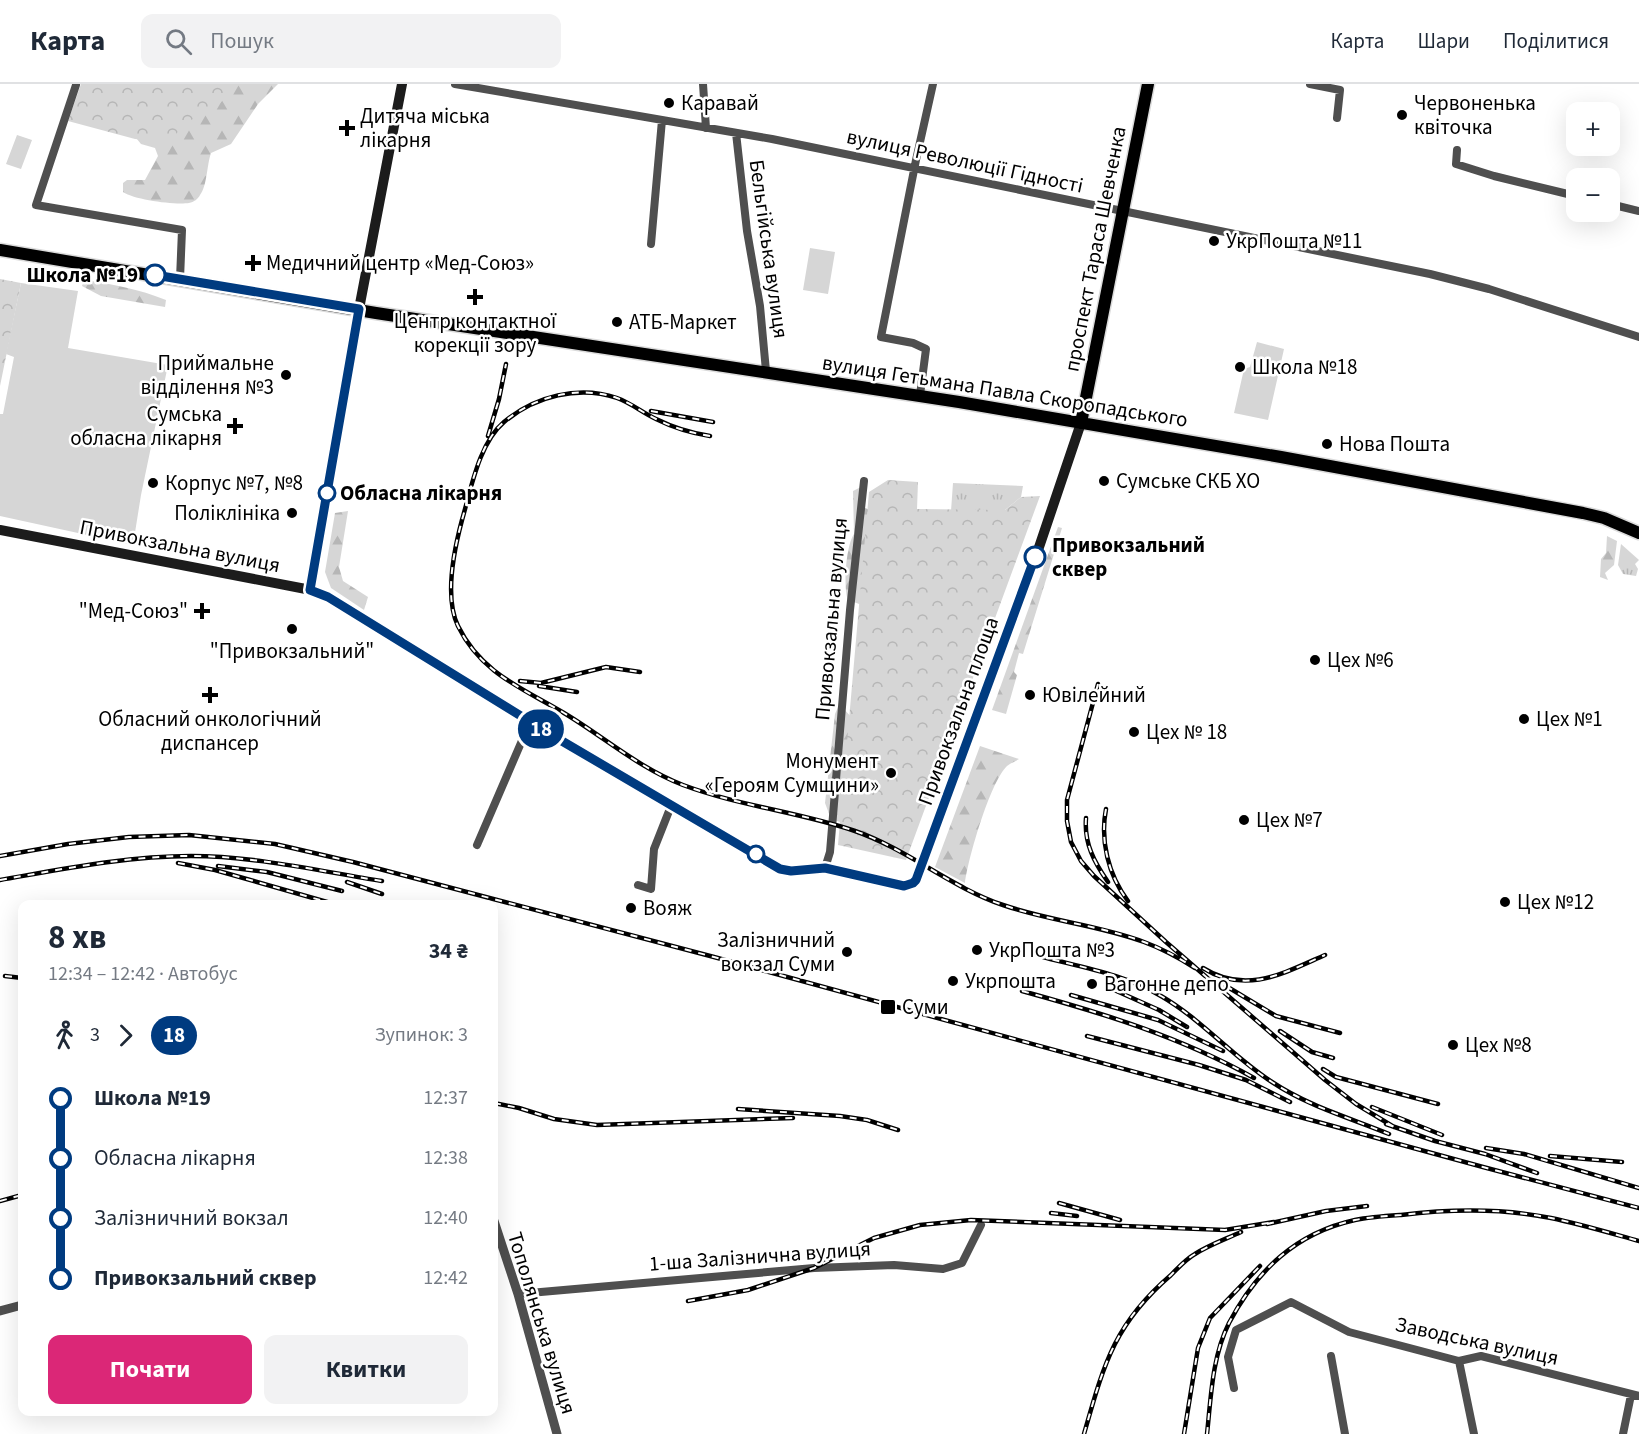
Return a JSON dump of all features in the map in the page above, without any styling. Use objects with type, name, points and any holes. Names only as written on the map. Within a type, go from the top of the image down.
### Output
[{"type":"main road","points":[[310,590],[359,309],[402,84]]},
{"type":"main road","name":"проспект Тараса Шевченка","points":[[1081,423],[1148,84]]},
{"type":"main road","name":"вулиця Гетьмана Павла Скоропадського","points":[[0,250],[359,309],[920,395],[1583,513],[1604,518],[1639,533]]},
{"type":"main road","name":"Привокзальна площа","points":[[780,869],[791,871],[825,868],[904,886],[916,880],[1033,565],[1081,423]]},
{"type":"main road","name":"Привокзальна вулиця","points":[[0,530],[310,590],[328,597],[530,722],[780,869]]},
{"type":"street","name":"вулиця Революції Гідності","points":[[454,84],[736,133],[1430,274],[1489,289],[1639,337]]},
{"type":"street","points":[[703,84],[706,128]]},
{"type":"street","points":[[920,395],[926,349],[913,343],[881,337],[933,84]]},
{"type":"street","points":[[1310,84],[1340,90],[1337,118]]},
{"type":"street","points":[[75,85],[36,205],[182,230],[180,279]]},
{"type":"street","points":[[651,244],[662,120]]},
{"type":"street","name":"Бельгійська вулиця","points":[[736,133],[747,231],[760,306],[766,371]]},
{"type":"street","points":[[1457,150],[1456,164],[1566,194]]},
{"type":"street","points":[[1620,206],[1639,211]]},
{"type":"street","name":"Привокзальна вулиця","points":[[825,868],[830,852],[849,621],[864,481]]},
{"type":"street","points":[[477,845],[530,722]]},
{"type":"street","points":[[638,885],[651,889],[654,849],[671,806]]},
{"type":"street","name":"1-ша Залізнична вулиця","points":[[518,1294],[813,1268],[894,1265],[943,1269],[962,1263],[981,1225]]},
{"type":"street","name":"Тополянська вулиця","points":[[498,1233],[518,1294],[557,1434]]},
{"type":"street","name":"Заводська вулиця","points":[[1234,1388],[1228,1357],[1236,1330],[1292,1302],[1349,1332],[1459,1361],[1481,1356],[1635,1395]]},
{"type":"street","points":[[0,1311],[18,1306]]},
{"type":"street","points":[[1331,1356],[1345,1434]]},
{"type":"street","points":[[1459,1361],[1474,1434]]},
{"type":"street","points":[[1623,1434],[1635,1395]]},
{"type":"green space","points":[[81,84],[239,84],[215,108],[183,124],[171,142],[135,139],[68,121]]},
{"type":"green space","points":[[231,84],[278,84],[258,104],[231,144],[211,153],[204,187],[197,199],[189,203],[165,203],[145,200],[123,192],[123,183],[127,180],[145,180],[158,156],[155,148],[141,144],[132,133]]},
{"type":"green space","points":[[17,135],[32,140],[21,169],[6,164]]},
{"type":"green space","points":[[810,248],[835,252],[828,294],[803,290]]},
{"type":"green space","points":[[0,279],[21,283],[0,386]]},
{"type":"green space","points":[[84,280],[125,287],[156,296],[166,300],[165,307],[101,296],[82,286]]},
{"type":"green space","points":[[21,283],[78,291],[68,348],[168,365],[133,545],[0,516],[0,414],[3,414],[14,357],[6,354]]},
{"type":"green space","points":[[1257,342],[1284,349],[1268,420],[1234,413],[1244,369],[1250,367]]},
{"type":"green space","name":"Привокзальний сквер","points":[[888,480],[918,482],[917,509],[1005,510],[1021,497],[1040,496],[906,860],[838,845],[869,492]]},
{"type":"green space","points":[[953,483],[1023,486],[1021,497],[1005,510],[951,511]]},
{"type":"green space","points":[[861,487],[865,508],[873,511],[876,610],[848,600],[846,594],[847,557],[854,534],[853,491]]},
{"type":"green space","points":[[348,511],[339,567],[343,581],[368,597],[364,610],[331,588],[325,572],[335,513]]},
{"type":"green space","points":[[1058,527],[1062,528],[1023,654],[1019,653],[1014,672],[1017,675],[1006,714],[992,710]]},
{"type":"green space","points":[[1607,536],[1617,541],[1614,565],[1605,573],[1608,580],[1600,577],[1601,559],[1606,553]]},
{"type":"green space","points":[[1621,544],[1639,560],[1635,564],[1638,569],[1636,576],[1623,574],[1618,565]]},
{"type":"green space","points":[[838,707],[843,708],[853,719],[843,823],[831,819],[825,803],[835,714]]},
{"type":"green space","points":[[980,746],[1019,759],[1007,766],[1000,775],[987,804],[970,857],[965,883],[935,867]]},
{"type":"railway","points":[[488,436],[506,364]]},
{"type":"railway","points":[[710,436],[669,425],[617,398],[603,394],[558,395],[529,405],[504,422],[488,442],[477,467],[459,532],[452,573],[454,614],[467,642],[478,656],[518,687],[564,713],[651,770],[683,785],[855,831],[893,848],[984,898],[1038,915],[1127,936],[1158,948],[1195,968]]},
{"type":"railway","points":[[651,411],[713,422]]},
{"type":"railway","points":[[520,681],[541,683],[606,667],[640,672]]},
{"type":"railway","points":[[1098,684],[1067,800],[1067,821],[1071,842],[1081,861],[1094,876],[1166,942],[1325,1080],[1356,1104],[1394,1127]]},
{"type":"railway","points":[[539,686],[577,692]]},
{"type":"railway","points":[[1106,809],[1104,833],[1107,857],[1115,880],[1128,901]]},
{"type":"railway","points":[[1086,818],[1091,852],[1108,882]]},
{"type":"railway","points":[[0,856],[68,844],[129,837],[189,835],[275,844],[497,900]]},
{"type":"railway","points":[[0,880],[119,861],[191,856],[263,861],[382,881]]},
{"type":"railway","points":[[178,863],[215,870],[320,900]]},
{"type":"railway","points":[[218,866],[267,872],[342,891]]},
{"type":"railway","points":[[347,882],[382,894]]},
{"type":"railway","points":[[498,900],[1639,1208]]},
{"type":"railway","points":[[1203,968],[1234,980],[1250,980],[1280,974],[1325,955]]},
{"type":"railway","points":[[1039,956],[1102,972],[1147,988],[1176,1005],[1272,1082],[1315,1105],[1389,1134]]},
{"type":"railway","points":[[5,976],[18,978]]},
{"type":"railway","points":[[1226,986],[1276,1016],[1340,1033]]},
{"type":"railway","points":[[1112,989],[1159,1010],[1187,1027]]},
{"type":"railway","points":[[1022,991],[1141,1027],[1198,1050],[1254,1078]]},
{"type":"railway","points":[[1071,995],[1158,1020],[1223,1051]]},
{"type":"railway","points":[[1280,1031],[1312,1052],[1333,1058]]},
{"type":"railway","points":[[1087,1036],[1199,1065],[1246,1080],[1290,1102]]},
{"type":"railway","points":[[1323,1069],[1336,1077],[1438,1104]]},
{"type":"railway","points":[[498,1104],[554,1119],[597,1125],[793,1118]]},
{"type":"railway","points":[[1372,1107],[1442,1135]]},
{"type":"railway","points":[[738,1109],[840,1116],[867,1120],[898,1130]]},
{"type":"railway","points":[[1386,1124],[1435,1141],[1485,1154],[1537,1173]]},
{"type":"railway","points":[[1486,1148],[1524,1154],[1639,1188]]},
{"type":"railway","points":[[1550,1156],[1622,1162]]},
{"type":"railway","points":[[0,1201],[18,1196]]},
{"type":"railway","points":[[1059,1203],[1120,1220]]},
{"type":"railway","points":[[1267,1224],[1326,1211],[1367,1206]]},
{"type":"railway","points":[[1207,1434],[1216,1363],[1229,1323],[1252,1286],[1280,1256],[1314,1234],[1366,1218],[1476,1210],[1514,1212],[1551,1218],[1639,1241]]},
{"type":"railway","points":[[1051,1213],[1077,1216]]},
{"type":"railway","points":[[688,1301],[748,1290],[814,1268],[874,1238],[920,1225],[971,1220],[1225,1230],[1274,1222]]},
{"type":"railway","points":[[1084,1434],[1105,1366],[1124,1328],[1136,1311],[1188,1258],[1241,1232]]},
{"type":"railway","points":[[1184,1434],[1198,1348],[1210,1318],[1260,1266]]},
{"type":"bus line","name":"18","points":[[155,275],[359,309],[310,590],[328,597],[550,734],[780,869],[791,871],[825,868],[904,886],[916,880],[1035,557]]},
{"type":"place","name":"Каравай","points":[[669,103]]},
{"type":"place","name":"Червоненька квіточка","points":[[1402,115]]},
{"type":"place","name":"Дитяча міська лікарня","points":[[347,128]]},
{"type":"place","name":"УкрПошта №11","points":[[1214,241]]},
{"type":"place","name":"Медичний центр «Мед-Союз»","points":[[253,263]]},
{"type":"place","name":"Школа №19","points":[[155,275]]},
{"type":"place","name":"Центр контактної корекції зору","points":[[475,297]]},
{"type":"place","name":"АТБ-Маркет","points":[[617,322]]},
{"type":"place","name":"Школа №18","points":[[1240,367]]},
{"type":"place","name":"Приймальне відділення №3","points":[[286,375]]},
{"type":"place","name":"Сумська обласна лікарня","points":[[235,426]]},
{"type":"place","name":"Нова Пошта","points":[[1327,444]]},
{"type":"place","name":"Сумське СКБ ХО","points":[[1104,481]]},
{"type":"place","name":"Корпус №7, №8","points":[[153,483]]},
{"type":"place","name":"Обласна лікарня","points":[[327,493]]},
{"type":"place","name":"Поліклініка","points":[[292,513]]},
{"type":"place","name":"Привокзальний сквер","points":[[1035,557]]},
{"type":"place","name":"\"Мед-Союз\"","points":[[202,611]]},
{"type":"place","name":"\"Привокзальний\"","points":[[292,629]]},
{"type":"place","name":"Цех №6","points":[[1315,660]]},
{"type":"place","name":"Обласний онкологічний диспансер","points":[[210,695]]},
{"type":"place","name":"Ювілейний","points":[[1030,695]]},
{"type":"place","name":"Цех №1","points":[[1524,719]]},
{"type":"place","name":"Цех № 18","points":[[1134,732]]},
{"type":"place","name":"Монумент «Героям Сумщини»","points":[[891,773]]},
{"type":"place","name":"Цех №7","points":[[1244,820]]},
{"type":"place","name":"Цех №12","points":[[1505,902]]},
{"type":"place","name":"Вояж","points":[[631,908]]},
{"type":"place","name":"УкрПошта №3","points":[[977,950]]},
{"type":"place","name":"Залізничний вокзал Суми","points":[[847,952]]},
{"type":"place","name":"Укрпошта","points":[[953,981]]},
{"type":"place","name":"Вагонне депо","points":[[1092,984]]},
{"type":"place","name":"Суми","points":[[888,1007]]},
{"type":"place","name":"Цех №8","points":[[1453,1045]]}]
